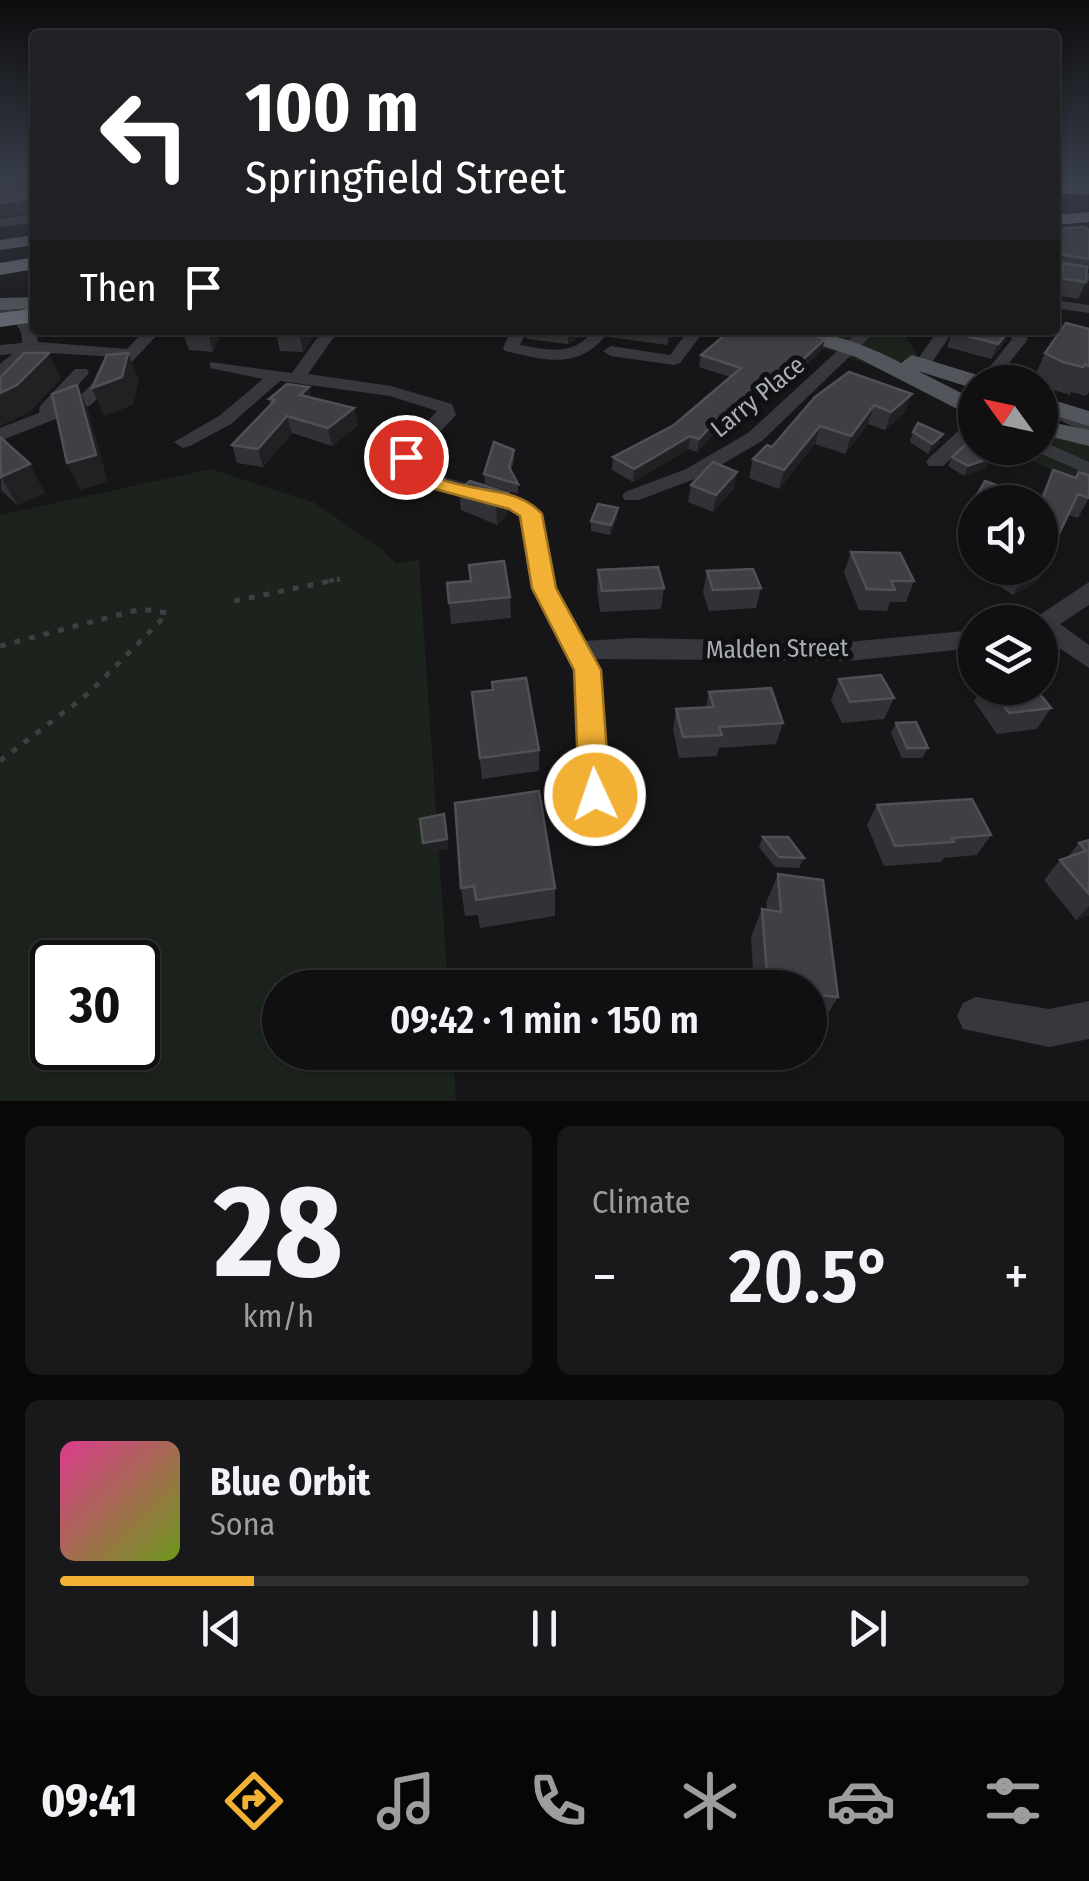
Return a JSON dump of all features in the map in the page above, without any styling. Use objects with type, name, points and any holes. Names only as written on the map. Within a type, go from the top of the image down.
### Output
[{"type":"highway","points":[[0,246],[30,253]]},
{"type":"highway","points":[[0,266],[30,256]]},
{"type":"main road","points":[[823,335],[860,341]]},
{"type":"main road","points":[[833,335],[860,341],[925,375],[958,385]]},
{"type":"main road","points":[[1058,410],[1089,419]]},
{"type":"main road","points":[[1058,431],[1089,438]]},
{"type":"street","points":[[1060,272],[1089,277]]},
{"type":"street","points":[[1060,305],[1089,309]]},
{"type":"street","points":[[30,346],[31,335]]},
{"type":"street","points":[[0,374],[43,335]]},
{"type":"street","points":[[0,434],[86,401],[149,335]]},
{"type":"street","points":[[184,442],[225,420],[286,378],[326,335]]},
{"type":"street","points":[[518,335],[511,348],[576,357],[590,348],[599,335]]},
{"type":"street","points":[[611,351],[674,360],[692,335]]},
{"type":"street","points":[[925,375],[944,335]]},
{"type":"street","points":[[1000,365],[1020,340],[1016,335]]},
{"type":"street","name":"Larry Place","points":[[632,496],[693,473],[755,437],[860,341]]},
{"type":"street","points":[[0,350],[30,346],[132,354]]},
{"type":"street","points":[[216,365],[446,408],[447,414],[410,452],[406,464],[448,489],[508,501],[528,510],[544,588],[588,670],[595,795]]},
{"type":"street","points":[[46,418],[47,408],[80,374]]},
{"type":"street","points":[[1058,413],[1089,428]]},
{"type":"street","points":[[936,462],[958,442]]},
{"type":"street","points":[[1058,454],[1089,469]]},
{"type":"street","points":[[1058,614],[1076,604],[1089,590]]},
{"type":"street","points":[[1058,636],[1089,658]]},
{"type":"street","name":"Malden Street","points":[[579,651],[618,646],[717,652],[914,647],[958,641]]},
{"type":"street","points":[[976,1016],[1049,1028],[1089,1020]]},
{"type":"path","points":[[234,601],[340,579]]},
{"type":"path","points":[[0,646],[141,609],[168,612],[134,654],[67,714],[0,761]]},
{"type":"shaded area","points":[[785,335],[906,335],[917,356],[880,369]]},
{"type":"shaded area","points":[[1058,438],[1089,445],[1089,487],[1042,465],[1058,465]]},
{"type":"shaded area","points":[[211,469],[315,503],[396,563],[419,560],[447,970],[262,970],[262,1070],[454,1070],[456,1101],[0,1101],[0,515]]},
{"type":"building","points":[[1060,229],[1089,230],[1089,259],[1060,254]]},
{"type":"building","points":[[1064,263],[1087,267],[1086,282],[1060,278]]},
{"type":"building","points":[[1066,323],[1089,329],[1089,366],[1063,362],[1045,353]]},
{"type":"building","points":[[725,335],[813,335],[825,339],[785,376],[778,374],[727,414],[723,413],[699,439],[690,436],[634,469],[613,457],[674,425],[741,368],[701,355]]},
{"type":"building","points":[[964,335],[1005,335],[998,344]]},
{"type":"building","points":[[24,353],[49,353],[17,385],[0,393],[0,378]]},
{"type":"building","points":[[128,353],[122,377],[92,388],[107,355]]},
{"type":"building","points":[[849,372],[912,394],[891,412],[874,405],[851,436],[820,426],[784,470],[753,459],[767,445],[772,447],[815,397]]},
{"type":"building","points":[[287,384],[309,387],[300,395],[354,408],[328,428],[287,416],[258,449],[232,445],[275,400],[269,399]]},
{"type":"building","points":[[77,385],[96,455],[67,463],[52,394]]},
{"type":"building","points":[[918,423],[943,434],[932,444],[913,432]]},
{"type":"building","points":[[0,437],[30,464],[1,477]]},
{"type":"building","points":[[494,442],[514,450],[509,467],[518,484],[484,474]]},
{"type":"building","points":[[713,462],[737,472],[716,495],[691,485]]},
{"type":"building","points":[[1053,470],[1076,478],[1079,472],[1089,475],[1089,498],[1078,494],[1058,536],[1058,485],[1048,485]]},
{"type":"building","points":[[470,481],[508,493],[496,504],[459,490]]},
{"type":"building","points":[[598,504],[618,508],[611,525],[591,521]]},
{"type":"building","points":[[851,552],[900,553],[914,581],[891,581],[895,590],[867,589]]},
{"type":"building","points":[[504,561],[510,597],[449,603],[447,583],[471,581],[469,565]]},
{"type":"building","points":[[658,567],[664,588],[602,591],[598,570]]},
{"type":"building","points":[[753,569],[761,588],[713,590],[707,571]]},
{"type":"building","points":[[881,675],[894,698],[850,702],[839,679]]},
{"type":"building","points":[[526,678],[539,750],[480,758],[472,692],[493,690],[492,682]]},
{"type":"building","points":[[771,688],[783,723],[719,727],[722,735],[683,737],[676,709],[714,707],[709,692]]},
{"type":"building","points":[[1003,705],[1051,708],[1009,713]]},
{"type":"building","points":[[916,722],[928,748],[907,748],[896,723]]},
{"type":"building","points":[[539,791],[555,888],[476,900],[474,886],[461,888],[455,803]]},
{"type":"building","points":[[972,799],[991,835],[895,846],[877,805]]},
{"type":"building","points":[[444,814],[447,839],[423,843],[420,819]]},
{"type":"building","points":[[763,837],[788,837],[804,858],[779,857]]},
{"type":"building","points":[[1089,840],[1089,894],[1060,860],[1086,851],[1079,843]]},
{"type":"building","points":[[778,874],[823,880],[838,997],[827,996],[827,970],[767,970],[762,909],[781,912]]},
{"type":"route","points":[[406,457],[408,466],[431,482],[508,501],[531,514],[540,578],[588,670],[595,795]]}]
